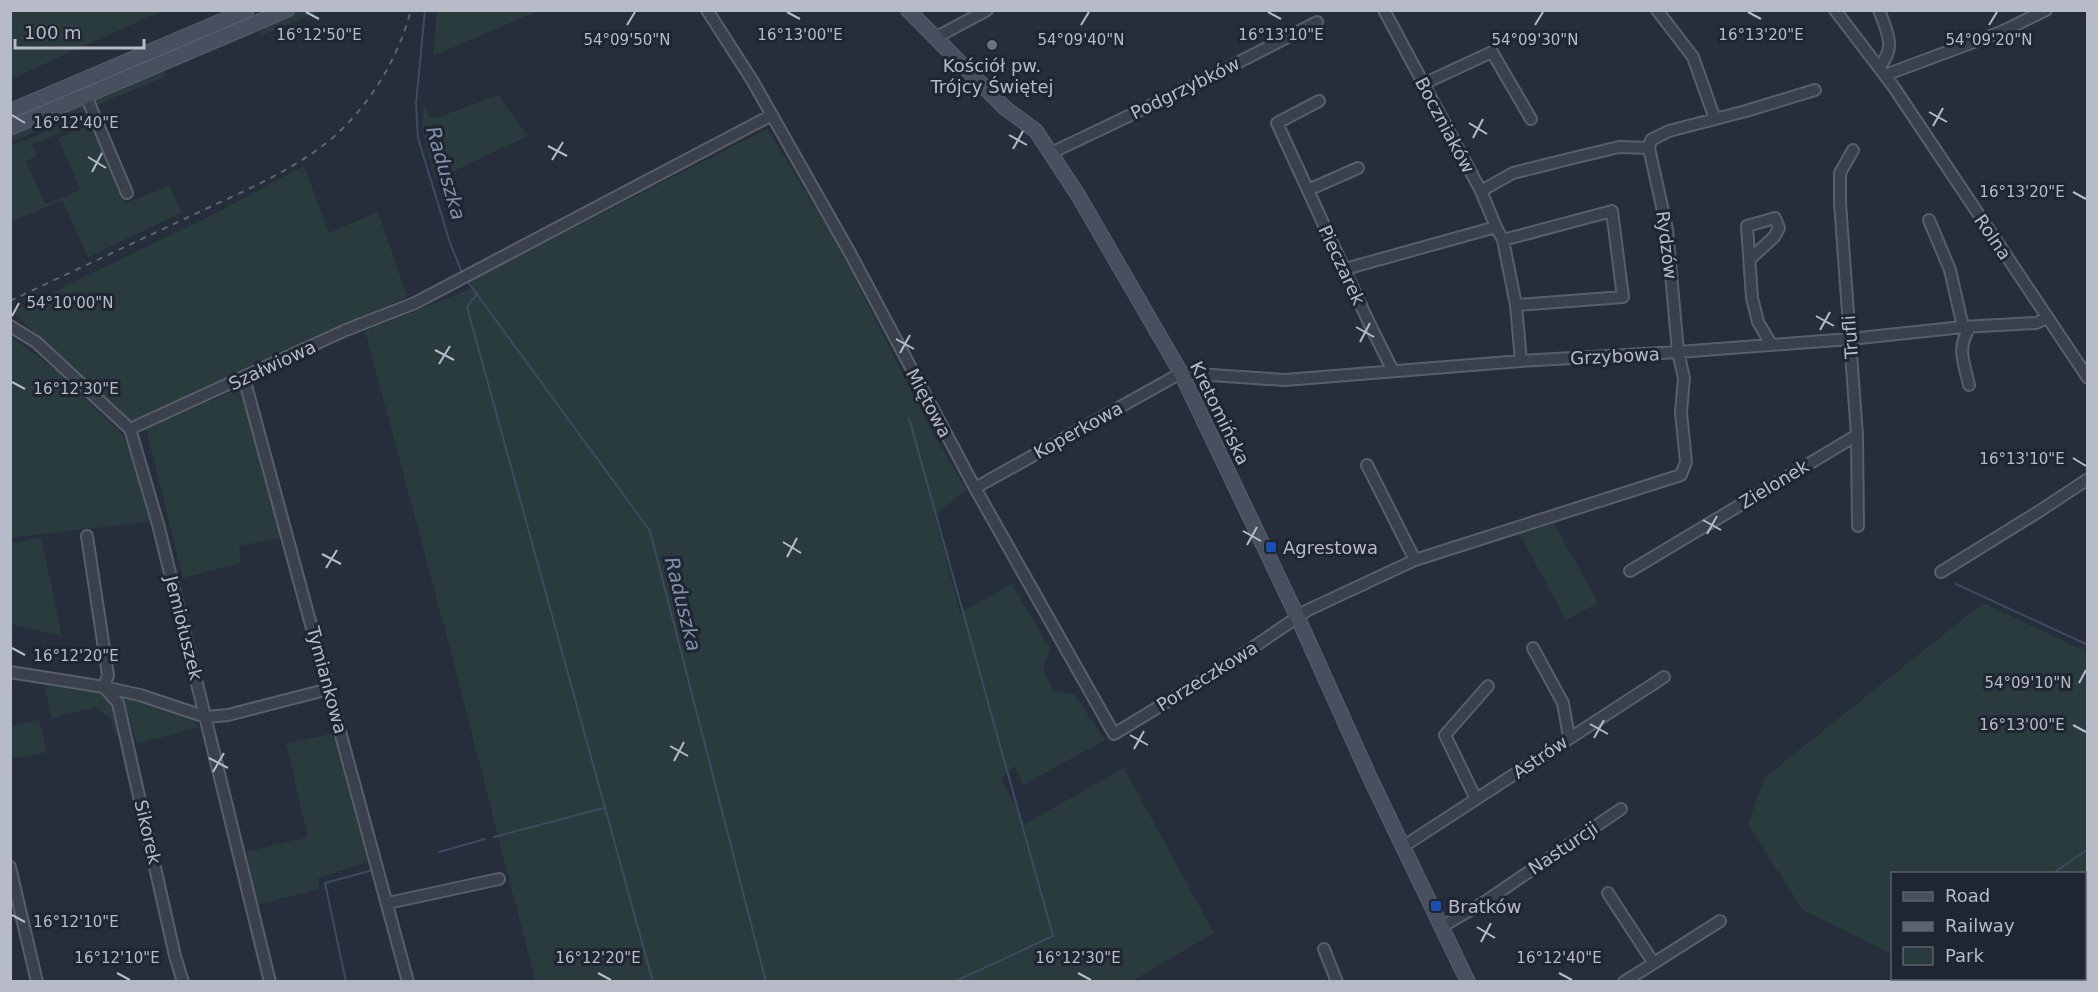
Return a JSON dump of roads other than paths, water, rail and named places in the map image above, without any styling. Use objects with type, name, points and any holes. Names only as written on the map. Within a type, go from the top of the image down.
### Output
[{"type":"street","points":[[10,111],[247,10]]},
{"type":"street","points":[[10,128],[287,10]]},
{"type":"street","name":"Miętowa","points":[[706,10],[752,80],[877,301],[975,488],[1114,734]]},
{"type":"street","name":"Kretomińska","points":[[908,10],[1005,108],[1036,131],[1078,195],[1182,372],[1298,618],[1341,716],[1468,981]]},
{"type":"street","points":[[935,38],[987,10]]},
{"type":"street","name":"Boczniaków","points":[[1384,10],[1481,191],[1503,240],[1516,305],[1521,361]]},
{"type":"street","points":[[1657,10],[1693,57],[1715,119]]},
{"type":"street","name":"Rolna","points":[[1835,10],[1882,71],[2088,378]]},
{"type":"street","points":[[1879,10],[1890,41],[1888,58],[1882,71]]},
{"type":"street","points":[[1882,71],[2001,32],[2046,10]]},
{"type":"street","name":"Podgrzybków","points":[[1051,153],[1204,80],[1317,22]]},
{"type":"street","points":[[1423,84],[1492,51],[1531,119]]},
{"type":"street","points":[[1481,191],[1513,173],[1619,147],[1650,144],[1669,131],[1815,90]]},
{"type":"street","points":[[86,96],[127,193]]},
{"type":"street","name":"Pieczarek","points":[[1319,101],[1277,123],[1370,325],[1394,371]]},
{"type":"street","name":"Szałwiowa","points":[[130,429],[346,330],[415,303],[772,115]]},
{"type":"street","name":"Rydzów","points":[[1650,144],[1667,229],[1677,352]]},
{"type":"street","name":"Trufli","points":[[1853,150],[1840,172],[1840,203],[1857,435],[1858,526]]},
{"type":"street","points":[[1308,190],[1358,168]]},
{"type":"street","points":[[1503,240],[1612,211],[1623,297],[1516,305]]},
{"type":"street","points":[[1929,220],[1950,270],[1966,327],[1961,349]]},
{"type":"street","points":[[1345,269],[1496,227]]},
{"type":"street","points":[[1750,259],[1752,298],[1758,322],[1771,344]]},
{"type":"street","name":"Grzybowa","points":[[1182,372],[1285,380],[1521,361],[1851,339],[1966,327],[2036,323],[2047,318]]},
{"type":"street","points":[[10,326],[36,342],[130,429]]},
{"type":"street","points":[[1945,329],[1958,340],[1969,385]]},
{"type":"street","points":[[1298,618],[1308,610],[1414,560],[1681,475],[1686,462],[1681,412],[1684,378],[1677,352]]},
{"type":"street","name":"Koperkowa","points":[[975,488],[1182,372]]},
{"type":"street","name":"Tymiankowa","points":[[244,378],[408,981]]},
{"type":"street","name":"Jemiołuszek","points":[[130,429],[159,524],[270,981]]},
{"type":"street","name":"Zielonek","points":[[1630,571],[1857,435]]},
{"type":"street","points":[[1367,465],[1414,560]]},
{"type":"street","points":[[1941,572],[2088,479]]},
{"type":"street","points":[[87,537],[108,675],[104,687]]},
{"type":"street","name":"Porzeczkowa","points":[[1114,734],[1224,668],[1298,618]]},
{"type":"street","points":[[1533,648],[1563,703],[1569,737]]},
{"type":"street","points":[[10,672],[140,695],[206,717],[228,715],[329,689]]},
{"type":"street","name":"Astrów","points":[[1404,846],[1664,676]]},
{"type":"street","points":[[1476,799],[1445,735],[1488,686]]},
{"type":"street","name":"Sikorek","points":[[104,687],[118,703],[175,956],[183,981]]},
{"type":"street","name":"Nasturcji","points":[[1443,926],[1486,901],[1622,809]]},
{"type":"street","points":[[10,867],[37,981]]},
{"type":"street","points":[[388,903],[499,879]]},
{"type":"street","points":[[1608,893],[1653,962]]},
{"type":"street","points":[[1624,981],[1720,921]]},
{"type":"street","points":[[1324,950],[1337,981]]},
{"type":"waterway","name":"Raduszka","points":[[425,10],[416,104],[418,138],[450,243],[461,270]]},
{"type":"waterway","name":"Raduszka","points":[[468,282],[650,531],[766,982]]},
{"type":"waterway","points":[[476,295],[467,307],[653,982]]},
{"type":"waterway","points":[[909,418],[1053,936],[954,982]]},
{"type":"waterway","points":[[1956,584],[2088,645]]},
{"type":"waterway","points":[[494,837],[604,808]]},
{"type":"waterway","points":[[439,852],[485,839]]},
{"type":"waterway","points":[[2055,872],[2088,849]]},
{"type":"waterway","points":[[346,982],[325,883],[373,870]]},
{"type":"railway","points":[[10,301],[250,188],[284,171],[315,151],[344,127],[380,81],[398,46],[411,10]]},
{"type":"place","name":"Kościół pw. Trójcy Świętej","points":[[992,45]]},
{"type":"place","name":"Agrestowa","points":[[1271,547]]},
{"type":"place","name":"Bratków","points":[[1436,906]]}]
